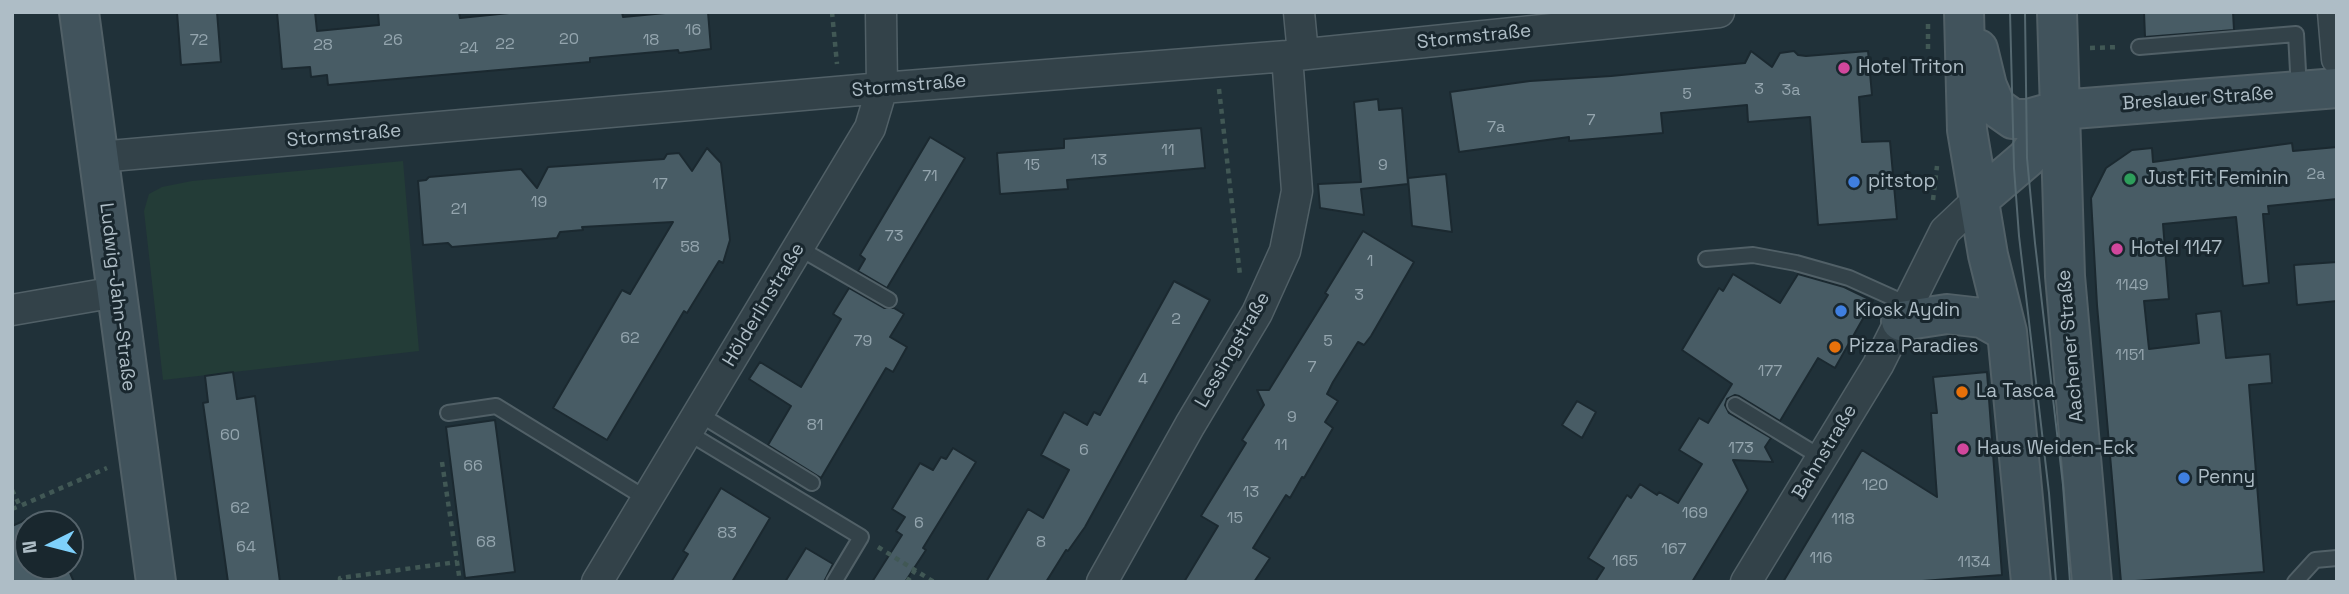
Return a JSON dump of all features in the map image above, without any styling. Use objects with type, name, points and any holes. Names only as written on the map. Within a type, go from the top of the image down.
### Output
[{"type":"street","name":"Ludwig-Jahn-Straße","points":[[79,12],[156,582]]},
{"type":"street","name":"Hölderlinstraße","points":[[597,582],[870,128],[882,88],[881,12]]},
{"type":"street","name":"Lessingstraße","points":[[1102,582],[1190,425],[1257,313],[1284,251],[1297,191],[1295,55],[1299,12]]},
{"type":"street","name":"Stormstraße","points":[[99,157],[882,88],[1295,55],[1719,12]]},
{"type":"street","points":[[1967,12],[1986,86],[1996,107],[2013,119],[2028,119],[2060,110]]},
{"type":"street","points":[[1967,12],[1966,130],[1988,255],[2007,332],[2031,582]]},
{"type":"street","name":"Aachener Straße","points":[[2057,12],[2065,276],[2092,582]]},
{"type":"street","points":[[2333,12],[2337,59]]},
{"type":"street","name":"Breslauer Straße","points":[[2060,110],[2337,88]]},
{"type":"street","points":[[1979,199],[2027,158],[2060,110]]},
{"type":"street","name":"Bahnstraße","points":[[1746,582],[1878,365],[1945,231],[1979,199]]},
{"type":"street","points":[[12,310],[116,292]]},
{"type":"street","points":[[1905,313],[1982,318],[2007,332]]},
{"type":"lane","points":[[2139,47],[2295,34],[2300,91]]},
{"type":"lane","points":[[799,248],[889,299]]},
{"type":"lane","points":[[1706,259],[1754,255],[1796,263],[1849,278],[1905,313]]},
{"type":"lane","points":[[1735,405],[1822,457]]},
{"type":"lane","points":[[448,413],[496,406],[647,499]]},
{"type":"lane","points":[[693,423],[812,483]]},
{"type":"lane","points":[[693,423],[860,537],[834,582]]},
{"type":"lane","points":[[2295,582],[2315,560],[2337,558]]},
{"type":"path","points":[[832,12],[839,92]]},
{"type":"path","points":[[2079,49],[2139,47]]},
{"type":"path","points":[[1216,61],[1241,277]]},
{"type":"path","points":[[12,509],[101,469],[139,461]]},
{"type":"path","points":[[442,463],[460,582]]},
{"type":"path","points":[[12,490],[20,506]]},
{"type":"path","points":[[860,537],[934,582]]},
{"type":"path","points":[[340,582],[340,579],[457,562]]},
{"type":"path","points":[[907,582],[915,570]]},
{"type":"green space","points":[[403,161],[419,351],[163,380],[144,211],[149,194],[162,187],[192,181]]},
{"type":"building","points":[[177,12],[217,12],[221,62],[181,65]]},
{"type":"building","points":[[277,12],[315,12],[317,31],[379,25],[378,12],[459,12],[460,18],[519,12],[622,12],[623,17],[708,12],[711,49],[590,58],[590,62],[328,85],[327,75],[311,77],[310,67],[282,69]]},
{"type":"building","points":[[2144,12],[2233,12],[2234,30],[2145,37]]},
{"type":"building","points":[[1751,51],[1772,67],[1780,53],[1794,51],[1798,55],[1806,56],[1868,51],[1872,95],[1859,97],[1862,142],[1890,141],[1897,219],[1818,225],[1810,117],[1748,122],[1747,105],[1661,113],[1663,133],[1569,141],[1569,137],[1459,152],[1450,92],[1530,81],[1745,63]]},
{"type":"building","points":[[1378,99],[1379,110],[1402,108],[1408,184],[1361,189],[1364,215],[1320,208],[1318,184],[1361,182],[1354,102]]},
{"type":"building","points":[[1201,128],[1205,168],[1067,180],[1068,189],[1000,194],[997,153],[1064,148],[1064,139]]},
{"type":"building","points":[[930,137],[965,158],[887,288],[858,271],[865,259],[860,255]]},
{"type":"building","points":[[2292,143],[2293,151],[2337,147],[2337,199],[2268,206],[2269,214],[2263,214],[2269,283],[2243,286],[2236,217],[2163,224],[2169,299],[2144,301],[2149,349],[2199,343],[2196,314],[2221,311],[2226,358],[2270,354],[2272,383],[2249,385],[2264,572],[2121,582],[2097,305],[2091,198],[2106,168],[2132,150],[2152,148],[2153,162]]},
{"type":"building","points":[[707,148],[721,163],[730,240],[723,263],[719,261],[687,313],[684,311],[607,440],[553,408],[622,290],[630,294],[673,222],[582,227],[583,230],[560,232],[557,238],[452,247],[448,243],[423,245],[418,181],[429,177],[521,169],[537,188],[548,167],[664,159],[667,154],[679,153],[692,171]]},
{"type":"building","points":[[1446,174],[1452,232],[1412,226],[1408,178]]},
{"type":"building","points":[[1363,231],[1414,262],[1371,336],[1364,345],[1358,342],[1327,394],[1338,401],[1325,422],[1333,428],[1304,478],[1302,477],[1290,498],[1286,495],[1253,548],[1270,558],[1254,582],[1184,582],[1218,526],[1201,516],[1246,443],[1242,440],[1264,405],[1257,390],[1269,390],[1328,295],[1325,293]]},
{"type":"building","points":[[2337,262],[2337,301],[2297,305],[2294,265]]},
{"type":"building","points":[[1733,274],[1780,303],[1798,274],[1844,287],[1873,301],[1835,368],[1818,358],[1780,421],[1739,396],[1727,399],[1725,405],[1729,413],[1771,438],[1765,447],[1773,462],[1733,460],[1748,490],[1692,582],[1595,582],[1604,568],[1588,558],[1627,495],[1631,498],[1640,484],[1657,495],[1659,492],[1678,503],[1702,464],[1679,450],[1699,418],[1708,423],[1732,384],[1682,350],[1719,288],[1723,291]]},
{"type":"building","points":[[1174,281],[1210,300],[1085,527],[1068,551],[1066,550],[1046,582],[986,582],[1028,509],[1043,518],[1069,470],[1041,455],[1064,412],[1087,425],[1094,412],[1100,415]]},
{"type":"building","points":[[849,288],[884,308],[894,308],[904,314],[890,337],[907,347],[893,372],[886,368],[821,478],[768,445],[791,406],[749,379],[760,362],[801,387],[841,319],[833,314]]},
{"type":"building","points":[[233,372],[237,399],[255,396],[280,582],[228,582],[203,403],[208,402],[205,376]]},
{"type":"building","points":[[1987,372],[2002,575],[1909,582],[1783,582],[1862,450],[1937,497],[1931,413],[1937,413],[1933,377]]},
{"type":"building","points":[[1577,401],[1596,412],[1582,438],[1562,425]]},
{"type":"building","points":[[495,420],[515,572],[465,578],[446,427]]},
{"type":"building","points":[[953,448],[976,462],[923,548],[926,550],[905,582],[872,582],[902,535],[896,531],[905,517],[892,509],[920,463],[933,470],[941,457],[946,459]]},
{"type":"building","points":[[721,488],[770,518],[732,582],[671,582],[688,554],[683,551]]},
{"type":"building","points":[[14,525],[14,580],[74,582],[12,582]]},
{"type":"building","points":[[806,548],[833,564],[824,582],[785,582]]},
{"type":"tram line","points":[[2010,12],[2014,168],[2019,236],[2049,493],[2056,582]]},
{"type":"tram line","points":[[2025,12],[2027,158],[2063,485],[2070,582]]},
{"type":"place","name":"Hotel Triton","points":[[1844,68]]},
{"type":"place","name":"Just Fit Feminin","points":[[2130,179]]},
{"type":"place","name":"pitstop","points":[[1854,182]]},
{"type":"place","name":"Hotel 1147","points":[[2117,249]]},
{"type":"place","name":"Kiosk Aydin","points":[[1841,311]]},
{"type":"place","name":"Pizza Paradies","points":[[1835,347]]},
{"type":"place","name":"La Tasca","points":[[1962,392]]},
{"type":"place","name":"Haus Weiden-Eck","points":[[1963,449]]},
{"type":"place","name":"Penny","points":[[2184,478]]}]
